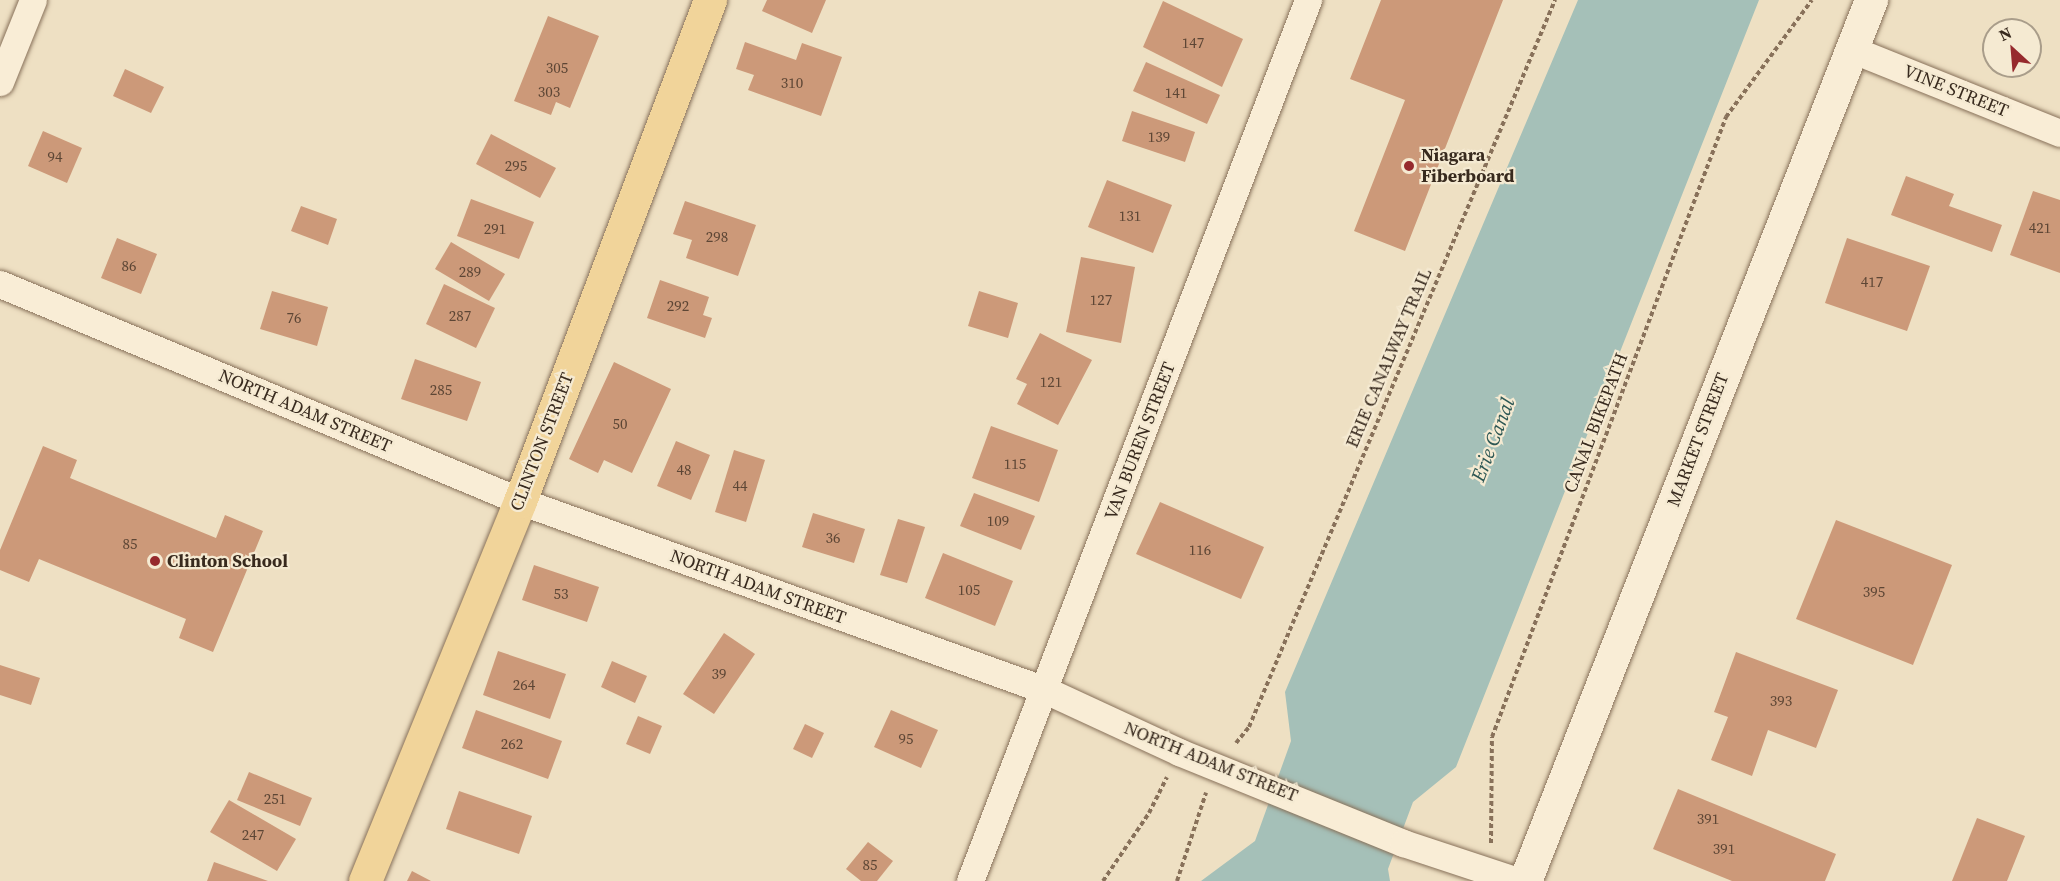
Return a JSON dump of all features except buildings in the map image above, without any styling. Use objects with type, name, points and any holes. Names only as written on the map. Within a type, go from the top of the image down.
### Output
[{"type":"main road","name":"CLINTON STREET","points":[[365,881],[520,501],[710,0]]},
{"type":"street","points":[[0,82],[33,0]]},
{"type":"street","name":"VAN BUREN STREET","points":[[970,881],[1308,0]]},
{"type":"street","name":"MARKET STREET","points":[[1525,881],[1871,0]]},
{"type":"street","name":"VINE STREET","points":[[1851,49],[2060,133]]},
{"type":"street","name":"NORTH ADAM STREET","points":[[0,284],[520,501],[1045,690],[1179,752],[1249,777],[1403,843],[1518,881]]},
{"type":"path","name":"ERIE CANALWAY TRAIL","points":[[1249,727],[1555,0]]},
{"type":"path","name":"CANAL BIKEPATH","points":[[1486,870],[1492,838],[1492,737],[1726,117],[1812,0]]},
{"type":"path","points":[[1103,881],[1149,813],[1179,752]]},
{"type":"path","points":[[1178,881],[1218,765]]},
{"type":"water","name":"Erie Canal","points":[[1578,0],[1759,0],[1456,767],[1413,802],[1388,869],[1390,881],[1201,881],[1255,841],[1291,741],[1285,692]]},
{"type":"place","name":"Niagara Fiberboard","points":[[1409,166]]},
{"type":"place","name":"Clinton School","points":[[155,561]]}]
